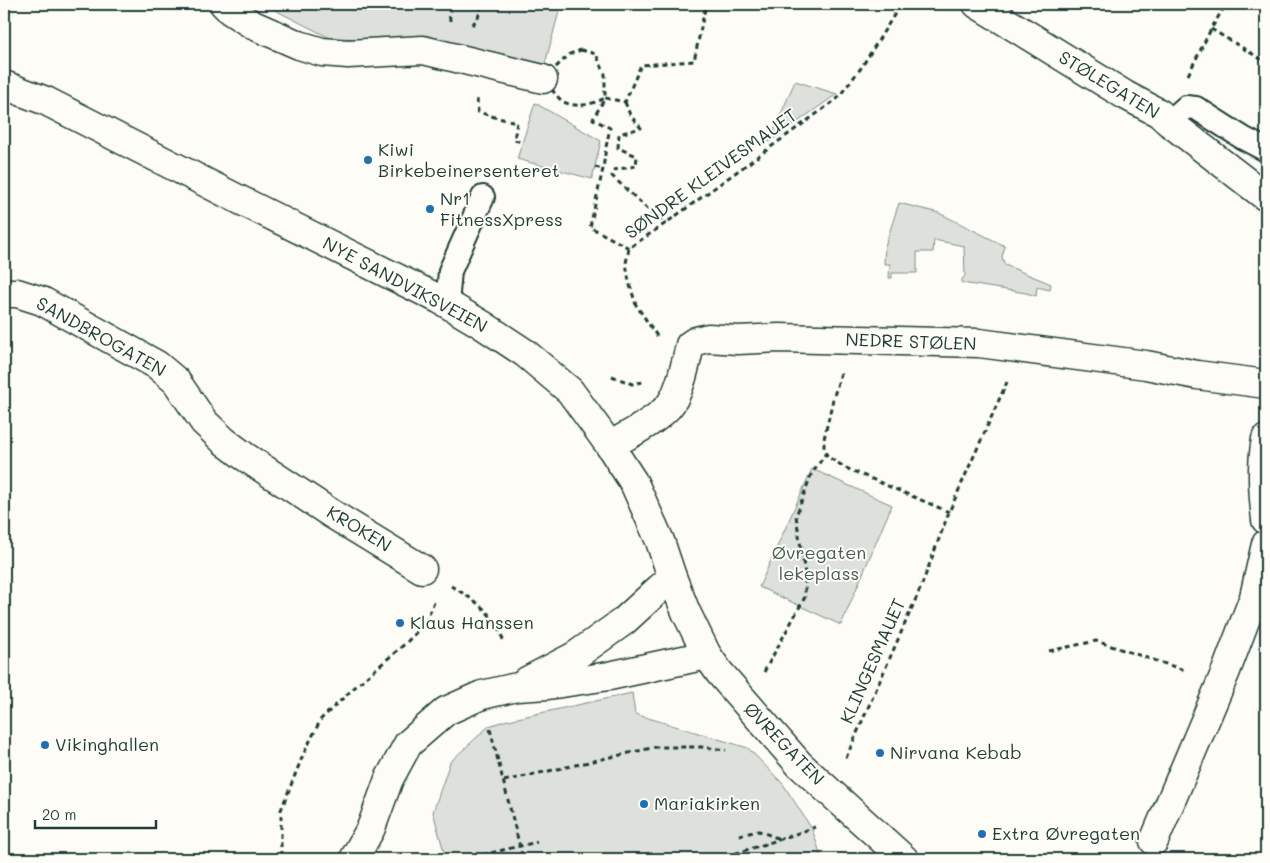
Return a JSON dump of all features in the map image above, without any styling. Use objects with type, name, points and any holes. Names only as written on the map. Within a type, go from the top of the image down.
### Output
[{"type":"street","points":[[224,4],[231,11],[253,25],[299,45],[322,52],[348,54],[423,50],[543,79]]},
{"type":"street","name":"STØLEGATEN","points":[[977,4],[1158,114],[1168,122]]},
{"type":"street","name":"NYE SANDVIKSVEIEN","points":[[4,85],[46,101],[448,304],[525,353],[570,391],[634,483],[660,541],[686,612]]},
{"type":"street","points":[[1168,122],[1266,197]]},
{"type":"street","name":"SANDBROGATEN","points":[[4,293],[17,293],[42,301],[157,365],[176,381],[204,422]]},
{"type":"street","name":"NEDRE STØLEN","points":[[610,446],[656,418],[670,405],[681,381],[690,345],[696,341],[708,338],[979,343],[1146,365],[1266,384]]},
{"type":"street","name":"KROKEN","points":[[204,422],[224,441],[244,456],[332,514],[430,573]]},
{"type":"street","points":[[1266,439],[1263,457],[1263,494],[1266,520]]},
{"type":"street","points":[[1154,841],[1220,688],[1254,598],[1266,544]]},
{"type":"street","points":[[517,687],[582,651],[624,620],[672,577]]},
{"type":"street","name":"ØVREGATEN","points":[[686,612],[707,656],[799,764],[904,859]]},
{"type":"street","points":[[354,859],[371,828],[389,779],[408,744],[446,711],[482,695],[517,687],[548,685],[609,676],[707,656]]},
{"type":"lane","name":"STØLEGATEN","points":[[1168,122],[1186,107],[1196,108],[1243,138],[1266,150]]},
{"type":"lane","points":[[448,304],[450,271],[483,197]]},
{"type":"path","points":[[666,224],[612,176],[614,170],[636,166],[637,156],[618,148],[619,134],[641,128],[630,116],[625,102],[641,65],[694,60],[706,4]]},
{"type":"path","name":"SØNDRE KLEIVESMAUET","points":[[657,337],[636,305],[626,263],[629,248],[666,224],[837,99],[861,68],[901,4]]},
{"type":"path","points":[[1186,78],[1226,4]]},
{"type":"path","points":[[1211,29],[1266,62]]},
{"type":"path","points":[[476,94],[478,112],[517,122],[514,140],[523,142]]},
{"type":"path","points":[[625,102],[606,98],[593,120],[610,128],[590,227],[629,248]]},
{"type":"path","points":[[595,167],[603,169]]},
{"type":"path","points":[[853,340],[833,399],[824,439],[824,450],[828,457],[846,468],[949,512]]},
{"type":"path","name":"KLINGESMAUET","points":[[834,795],[847,754],[921,588],[949,512],[1015,363],[1027,350]]},
{"type":"path","points":[[612,376],[632,384],[650,381]]},
{"type":"path","points":[[761,676],[805,598],[805,574],[796,516],[811,475],[826,453]]},
{"type":"path","points":[[430,573],[466,594],[485,609],[499,630],[504,642]]},
{"type":"path","points":[[281,856],[281,810],[303,755],[321,719],[406,643],[426,622],[435,601],[430,573]]},
{"type":"path","points":[[1049,652],[1096,641],[1186,671],[1220,688]]},
{"type":"path","points":[[489,726],[523,859]]},
{"type":"path","points":[[504,781],[656,747],[701,747],[726,750]]},
{"type":"path","points":[[718,859],[812,828]]},
{"type":"path","points":[[740,835],[759,831],[781,839]]},
{"type":"path","points":[[466,859],[537,842]]},
{"type":"green space","points":[[263,4],[561,4],[545,64],[443,40],[330,38]]},
{"type":"green space","points":[[795,81],[837,94],[769,142]]},
{"type":"green space","points":[[535,103],[601,141],[592,179],[517,159]]},
{"type":"green space","points":[[899,203],[939,213],[1005,246],[1002,257],[1005,265],[1051,284],[1050,290],[1037,287],[1036,296],[962,283],[962,279],[965,276],[964,246],[934,240],[933,252],[917,252],[917,273],[892,273],[892,278],[889,278],[890,264],[884,264],[885,246]]},
{"type":"green space","name":"Øvregaten lekeplass","points":[[812,469],[892,505],[841,625],[759,587]]},
{"type":"green space","points":[[632,693],[635,714],[748,748],[783,784],[812,829],[822,859],[446,859],[433,812],[450,762],[489,726]]},
{"type":"place","name":"Kiwi Birkebeinersenteret","points":[[368,160]]},
{"type":"place","name":"Nr1 FitnessXpress","points":[[430,209]]},
{"type":"place","name":"Klaus Hanssen","points":[[400,623]]},
{"type":"place","name":"Vikinghallen","points":[[45,745]]},
{"type":"place","name":"Nirvana Kebab","points":[[880,753]]},
{"type":"place","name":"Mariakirken","points":[[644,804]]},
{"type":"place","name":"Extra Øvregaten","points":[[982,834]]}]
